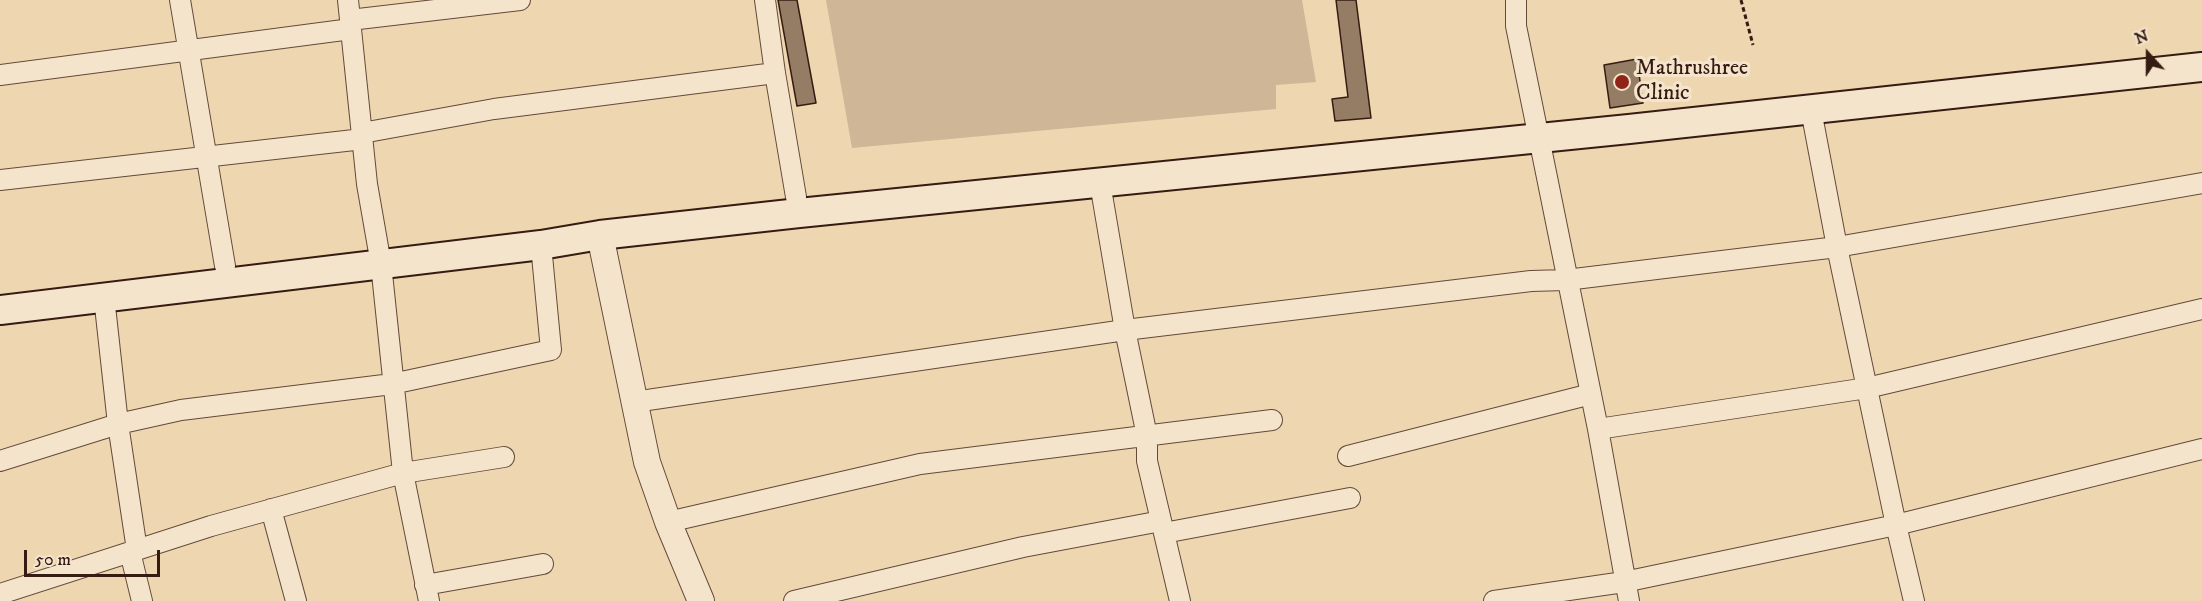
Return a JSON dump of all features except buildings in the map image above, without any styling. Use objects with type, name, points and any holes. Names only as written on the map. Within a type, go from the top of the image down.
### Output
[{"type":"main road","points":[[0,292],[225,266],[541,245],[600,235],[1100,183],[2202,50]]},
{"type":"main road","points":[[0,310],[104,297],[380,255],[605,217],[796,197],[1254,156],[1811,110],[2202,67]]},
{"type":"street","points":[[180,0],[225,266]]},
{"type":"street","points":[[348,0],[368,184],[380,255],[403,473],[427,593],[543,564]]},
{"type":"street","points":[[0,75],[189,51],[520,0]]},
{"type":"street","points":[[765,0],[796,197]]},
{"type":"street","points":[[1516,0],[1516,26],[1598,429],[1626,592]]},
{"type":"street","points":[[0,180],[362,136],[494,109],[775,74]]},
{"type":"street","points":[[1811,110],[1837,247],[1914,601]]},
{"type":"street","points":[[1100,183],[1125,330],[1147,436],[1147,461],[1180,601]]},
{"type":"street","points":[[634,402],[1125,330],[1837,247],[2202,183]]},
{"type":"street","points":[[600,235],[646,462],[668,522],[702,601]]},
{"type":"street","points":[[0,461],[118,424],[181,410],[392,384],[551,350],[541,245]]},
{"type":"street","points":[[104,297],[118,424],[142,601]]},
{"type":"street","points":[[1598,429],[1867,388],[2202,309]]},
{"type":"street","points":[[1348,456],[1591,394]]},
{"type":"street","points":[[668,522],[920,464],[1272,420]]},
{"type":"street","points":[[1494,601],[1626,592],[2202,449]]},
{"type":"street","points":[[0,594],[271,509],[403,473],[504,457]]},
{"type":"street","points":[[794,601],[1023,547],[1350,498]]},
{"type":"street","points":[[271,509],[296,601]]},
{"type":"path","points":[[1741,0],[1753,45]]},
{"type":"shaded area","points":[[826,0],[1302,0],[1316,82],[1276,85],[1276,109],[852,148]]},
{"type":"place","name":"Mathrushree Clinic","points":[[1622,82]]}]
